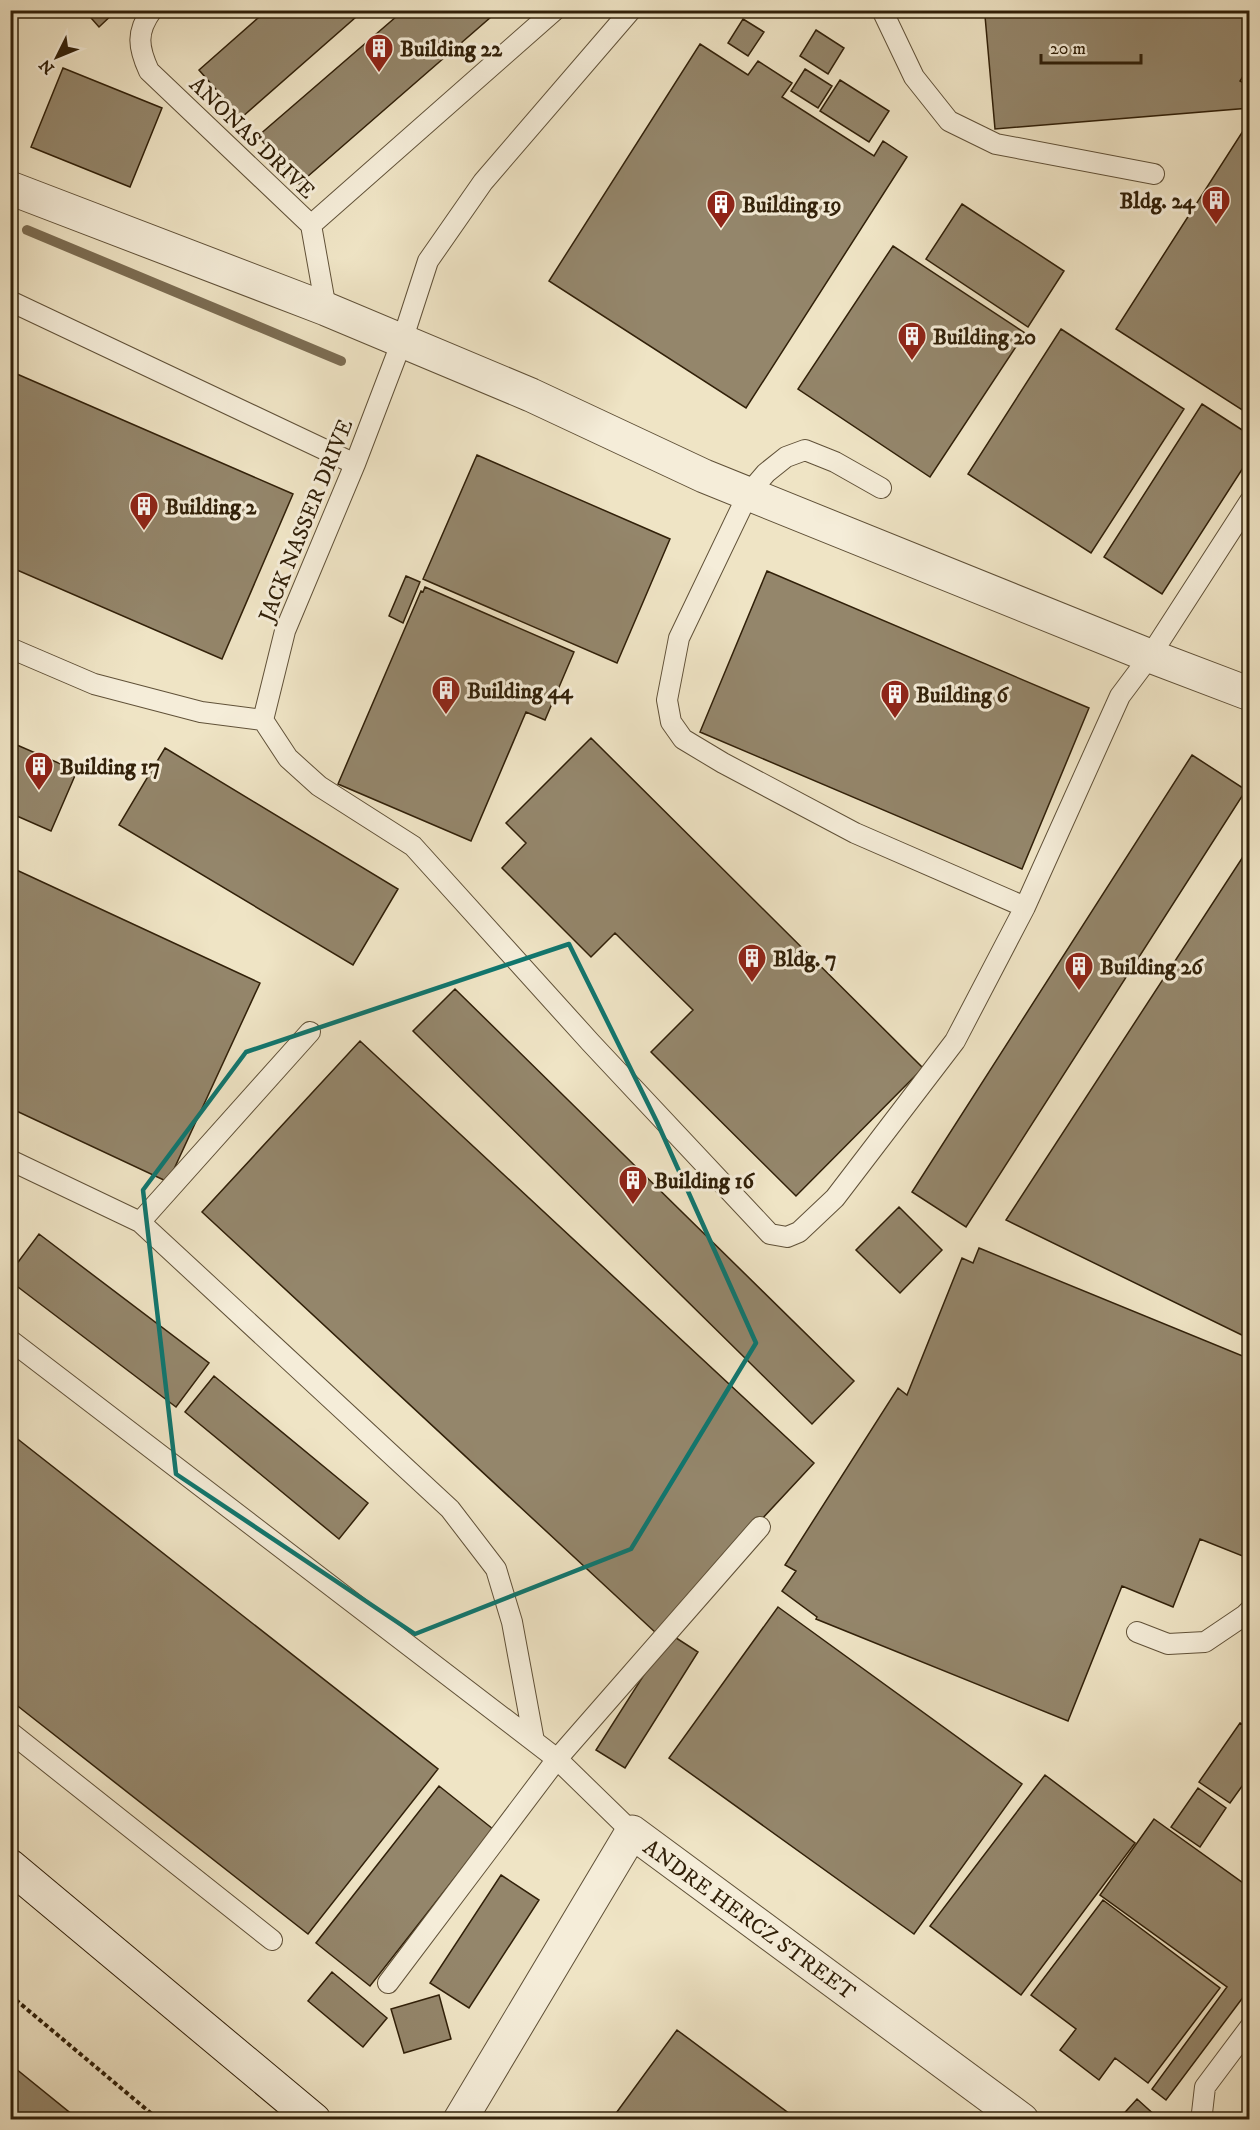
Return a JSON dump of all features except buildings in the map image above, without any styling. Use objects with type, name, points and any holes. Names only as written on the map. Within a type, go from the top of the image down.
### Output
[{"type":"street","points":[[10,188],[326,309],[531,395],[704,476],[1250,694]]},
{"type":"street","name":"ANDRE HERCZ STREET","points":[[460,2120],[632,1832],[1022,2120]]},
{"type":"street","points":[[10,1866],[314,2120]]},
{"type":"lane","name":"ANONAS DRIVE","points":[[152,10],[144,21],[140,37],[141,54],[149,71],[310,225],[326,309]]},
{"type":"lane","points":[[310,225],[555,10]]},
{"type":"lane","name":"JACK NASSER DRIVE","points":[[263,720],[285,631],[355,464],[402,341],[428,261],[483,182],[631,10]]},
{"type":"lane","points":[[882,10],[914,77],[949,121],[996,144],[1154,174]]},
{"type":"lane","points":[[10,302],[355,464]]},
{"type":"lane","points":[[882,488],[835,462],[805,450],[786,457],[772,467],[748,494],[679,638],[667,700],[671,722],[683,739],[723,763],[855,833],[1025,907]]},
{"type":"lane","points":[[10,648],[94,684],[201,712],[263,720],[288,758],[319,786],[413,846],[591,1043],[770,1234],[787,1238],[799,1232],[835,1198],[955,1041],[1025,907],[1120,696],[1150,656],[1250,501]]},
{"type":"lane","points":[[140,1222],[310,1032]]},
{"type":"lane","points":[[10,1160],[140,1222],[450,1509],[496,1569],[512,1622],[534,1741]]},
{"type":"lane","points":[[10,1340],[556,1758],[632,1832]]},
{"type":"lane","points":[[388,1983],[556,1758],[760,1527]]},
{"type":"lane","points":[[1137,1632],[1168,1644],[1205,1642],[1250,1610]]},
{"type":"lane","points":[[10,1732],[272,1940]]},
{"type":"lane","points":[[1205,2120],[1202,2113],[1205,2087],[1250,2027]]},
{"type":"path","points":[[10,1995],[159,2120]]},
{"type":"highlighted area","points":[[569,944],[657,1122],[756,1343],[631,1549],[415,1634],[176,1474],[143,1190],[246,1052]]},
{"type":"waterway","points":[[27,230],[341,361]]},
{"type":"place","name":"Building 22","points":[[379,74]]},
{"type":"place","name":"Bldg. 24","points":[[1216,226]]},
{"type":"place","name":"Building 19","points":[[721,230]]},
{"type":"place","name":"Building 20","points":[[912,362]]},
{"type":"place","name":"Building 2","points":[[144,532]]},
{"type":"place","name":"Building 44","points":[[446,716]]},
{"type":"place","name":"Building 6","points":[[895,720]]},
{"type":"place","name":"Building 17","points":[[39,792]]},
{"type":"place","name":"Bldg. 7","points":[[752,984]]},
{"type":"place","name":"Building 26","points":[[1079,992]]},
{"type":"place","name":"Building 16","points":[[633,1206]]}]
